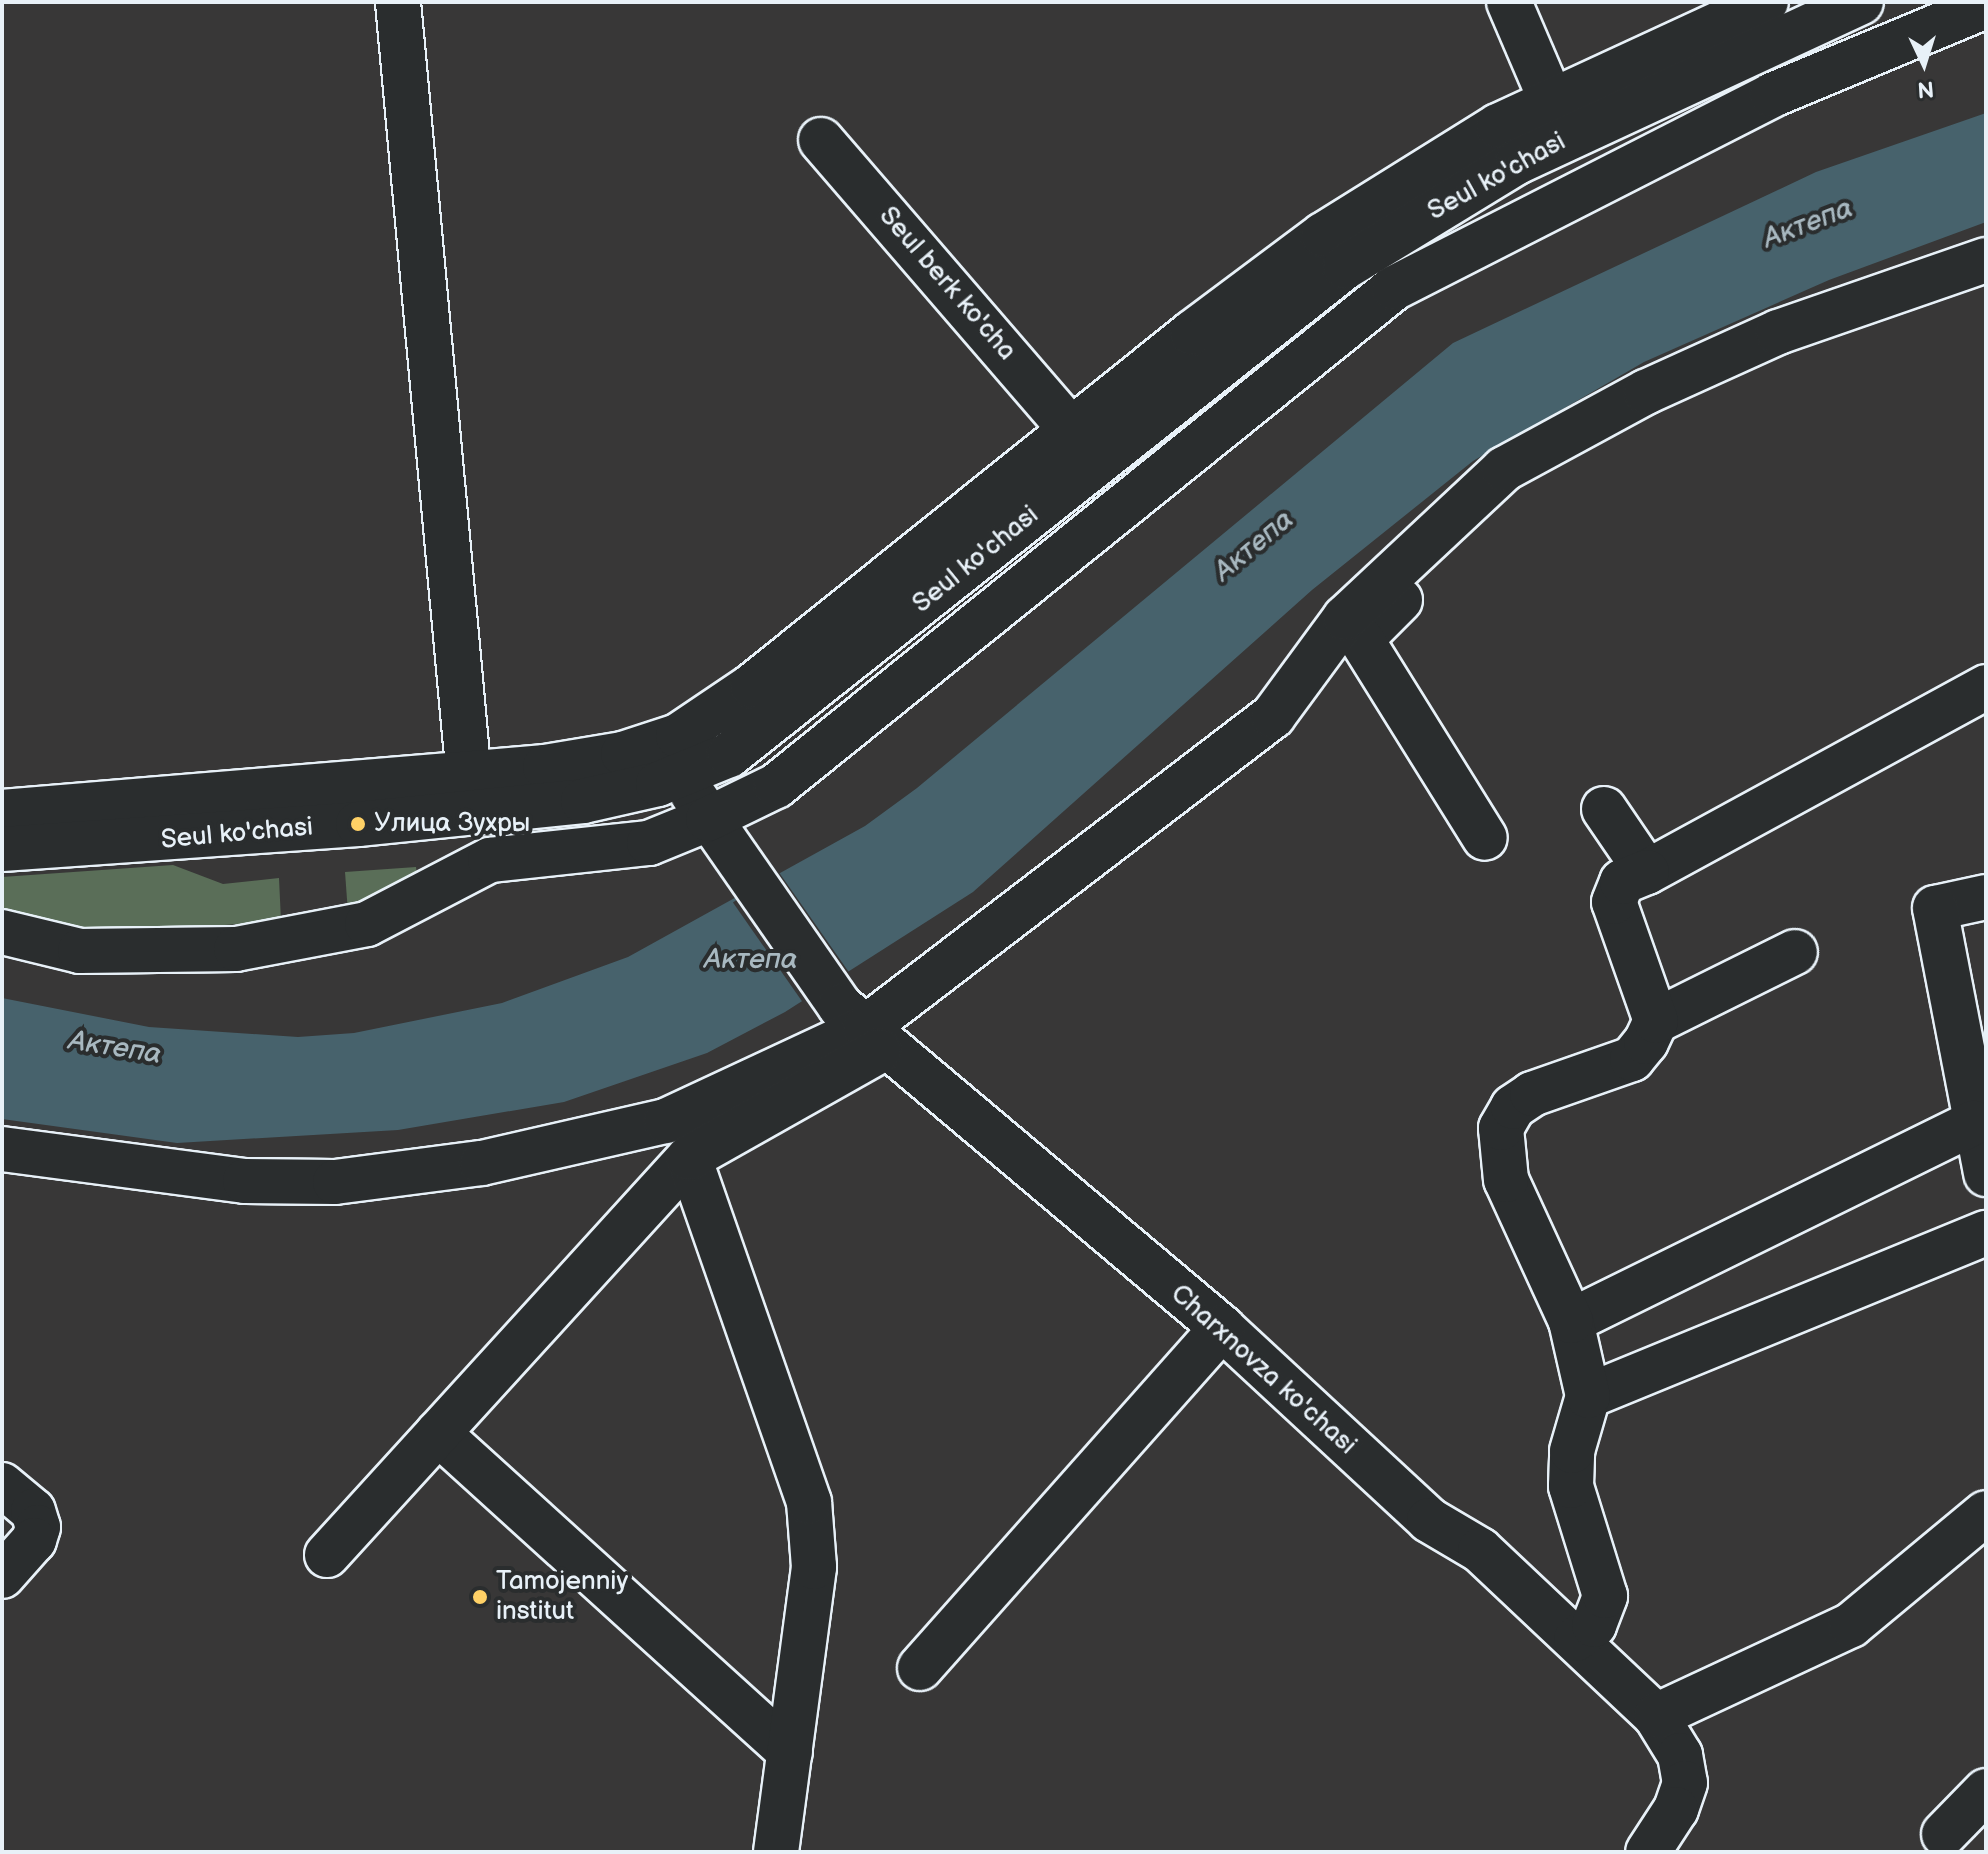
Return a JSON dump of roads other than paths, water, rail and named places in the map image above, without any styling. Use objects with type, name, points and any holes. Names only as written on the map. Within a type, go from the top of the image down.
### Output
[{"type":"street","points":[[398,2],[471,794]]},
{"type":"street","points":[[1509,2],[1559,118]]},
{"type":"street","name":"Seul ko'chasi","points":[[2,849],[471,794],[597,759],[729,755],[783,718],[1345,267],[1559,118],[1766,2]]},
{"type":"street","name":"Seul ko'chasi","points":[[673,759],[742,694],[1071,430],[1323,235],[1439,161],[1861,2]]},
{"type":"street","points":[[2,932],[80,951],[236,949],[367,924],[490,860],[649,843],[712,826],[776,786],[1394,288],[1772,95],[1986,6]]},
{"type":"street","name":"Seul berk ko'cha","points":[[821,140],[1071,430]]},
{"type":"street","points":[[327,1555],[689,1158],[1273,716],[1345,618],[1504,469],[1646,392],[1778,332],[1986,260]]},
{"type":"street","points":[[1485,838],[1361,639],[1496,510],[1600,445],[1785,360],[1986,291]]},
{"type":"street","points":[[1656,1021],[1614,902],[1622,882],[1647,872],[1986,687]]},
{"type":"street","name":"Charxnovza ko'chasi","points":[[673,759],[712,826],[863,1027],[1222,1328],[1429,1520],[1480,1550],[1656,1716],[1680,1755],[1685,1783],[1676,1809],[1648,1852]]},
{"type":"street","name":"Seul ko'chasi","points":[[2,812],[471,794]]},
{"type":"street","points":[[1604,809],[1647,872]]},
{"type":"street","points":[[1986,897],[1935,908],[1986,1174]]},
{"type":"street","points":[[1576,1639],[1594,1625],[1605,1596],[1571,1486],[1572,1451],[1588,1396],[1571,1321],[1506,1180],[1501,1128],[1513,1107],[1532,1094],[1632,1059],[1656,1021],[1795,952]]},
{"type":"street","points":[[2,1149],[245,1181],[335,1182],[417,1175],[666,1121],[863,1027]]},
{"type":"street","points":[[1571,1321],[1974,1123]]},
{"type":"street","points":[[689,1158],[809,1502],[814,1567],[776,1852]]},
{"type":"street","points":[[1588,1396],[1986,1233]]},
{"type":"street","points":[[920,1668],[1222,1328]]},
{"type":"street","points":[[438,1433],[790,1752]]},
{"type":"street","points":[[2,1485],[33,1511],[38,1527],[34,1540],[2,1576]]},
{"type":"street","points":[[1656,1716],[1851,1625],[1986,1513]]},
{"type":"street","points":[[1944,1834],[1986,1791]]},
{"type":"water","name":"Актепа","points":[[1986,113],[1986,222],[1829,280],[1644,362],[1473,461],[1312,590],[973,892],[785,1012],[707,1053],[564,1102],[398,1130],[177,1143],[2,1119],[2,998],[149,1027],[298,1037],[354,1033],[502,1003],[628,957],[865,826],[917,788],[1453,343],[1816,172]]},
{"type":"place","name":"Улица Зухры","points":[[358,824]]},
{"type":"place","name":"Tamojenniy institut","points":[[480,1597]]}]
